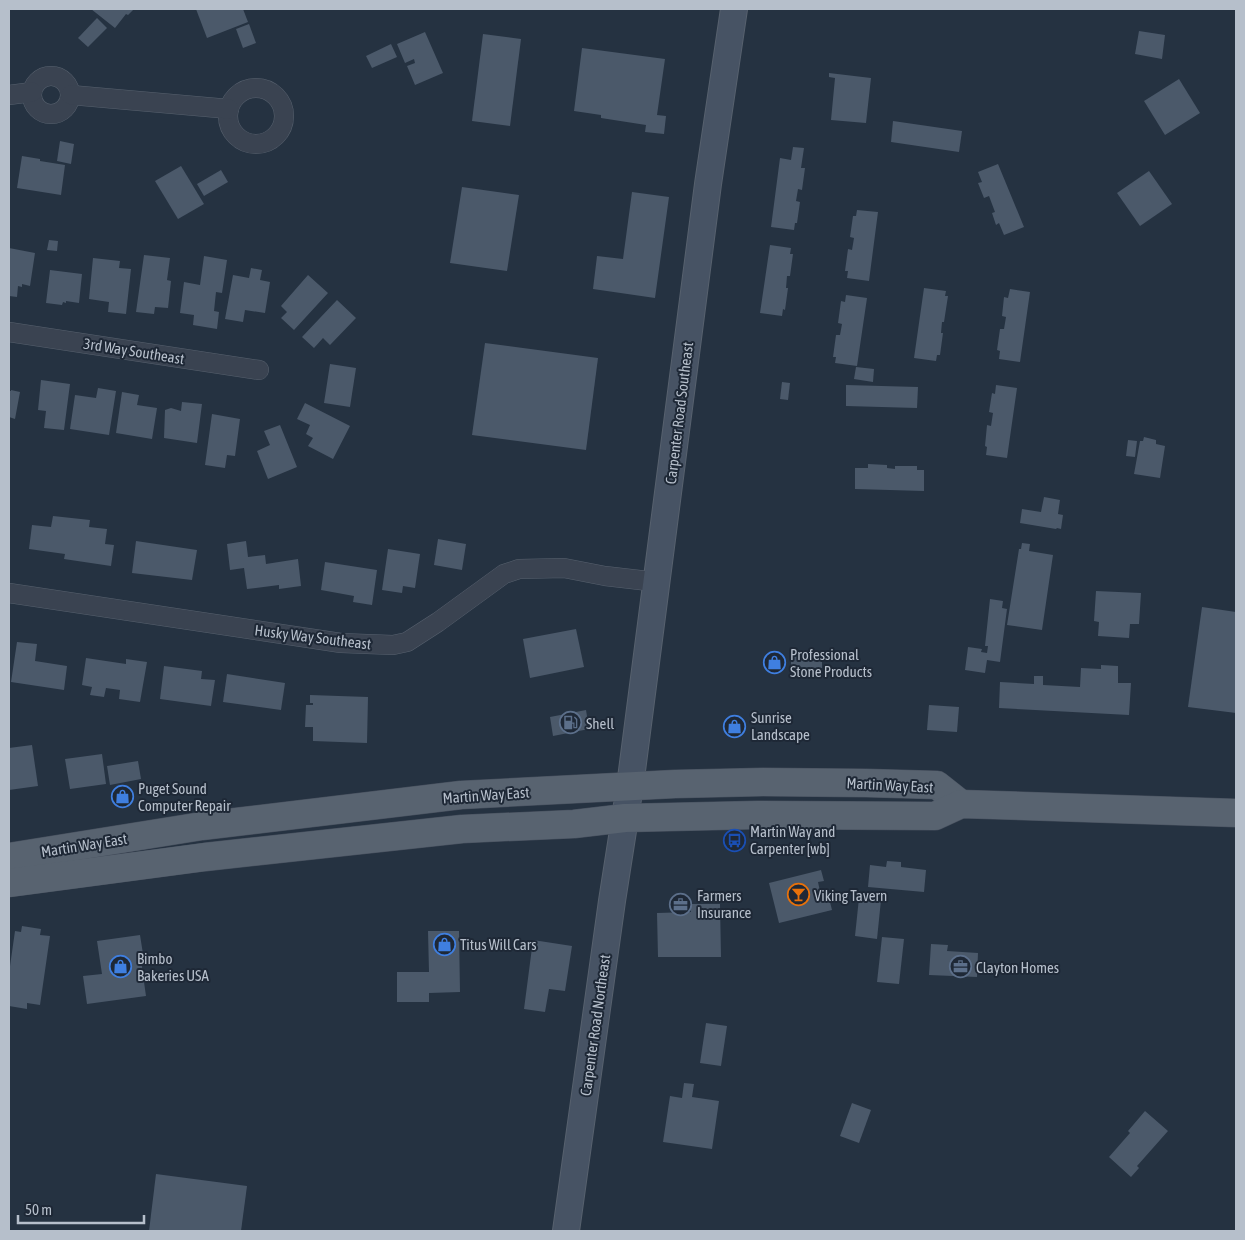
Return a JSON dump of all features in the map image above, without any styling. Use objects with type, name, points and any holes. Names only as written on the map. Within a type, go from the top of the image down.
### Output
[{"type":"main road","name":"Carpenter Road Southeast","points":[[625,818],[708,184],[734,9]]},
{"type":"main road","name":"Martin Way East","points":[[9,857],[202,826],[445,797],[630,786],[763,782],[937,785],[961,804]]},
{"type":"main road","name":"Martin Way East","points":[[9,883],[205,857],[420,833],[462,829],[574,824],[625,818],[757,815],[935,816],[961,804],[1236,813]]},
{"type":"main road","name":"Carpenter Road Northeast","points":[[566,1231],[625,818]]},
{"type":"street","points":[[55,76],[66,82],[71,95],[66,107],[55,114],[49,114],[38,109],[32,99],[32,92],[37,81],[42,77],[55,76]]},
{"type":"street","points":[[9,95],[32,92]]},
{"type":"street","points":[[71,95],[229,109]]},
{"type":"street","name":"3rd Way Southeast","points":[[9,332],[259,370]]},
{"type":"street","name":"Husky Way Southeast","points":[[9,593],[341,643],[393,645],[407,642],[504,574],[518,570],[564,568],[605,576],[657,582]]},
{"type":"building","points":[[91,9],[134,9],[128,15],[126,14],[115,28]]},
{"type":"building","points":[[196,9],[243,9],[248,22],[207,38]]},
{"type":"building","points":[[97,18],[107,28],[88,47],[78,38]]},
{"type":"building","points":[[249,24],[256,43],[243,48],[236,29]]},
{"type":"building","points":[[1139,31],[1165,35],[1162,59],[1135,54]]},
{"type":"building","points":[[425,32],[443,73],[415,85],[407,66],[415,63],[414,59],[405,63],[397,44]]},
{"type":"building","points":[[483,34],[521,39],[510,126],[472,121]]},
{"type":"building","points":[[391,44],[397,57],[372,68],[366,56]]},
{"type":"building","points":[[582,48],[665,59],[657,115],[666,116],[664,134],[645,132],[646,125],[601,118],[601,115],[574,111]]},
{"type":"building","points":[[829,73],[871,78],[866,123],[831,120],[835,78],[829,77]]},
{"type":"building","points":[[1179,79],[1200,113],[1165,135],[1144,101]]},
{"type":"building","points":[[893,121],[962,131],[959,152],[891,142]]},
{"type":"building","points":[[60,141],[74,144],[71,164],[57,161]]},
{"type":"building","points":[[793,147],[804,148],[801,168],[805,168],[802,190],[798,189],[796,201],[800,202],[794,230],[771,227],[780,158],[791,160]]},
{"type":"building","points":[[22,156],[65,165],[61,195],[17,188]]},
{"type":"building","points":[[998,164],[1024,227],[1004,235],[999,223],[996,225],[992,213],[995,212],[989,196],[984,198],[978,183],[982,182],[978,172]]},
{"type":"building","points":[[181,166],[204,204],[178,219],[155,181]]},
{"type":"building","points":[[221,170],[228,182],[204,196],[197,184]]},
{"type":"building","points":[[1149,171],[1172,204],[1140,226],[1117,193]]},
{"type":"building","points":[[462,187],[519,195],[507,271],[450,263]]},
{"type":"building","points":[[632,192],[669,197],[655,298],[593,289],[597,256],[623,259]]},
{"type":"building","points":[[857,210],[878,212],[869,281],[847,278],[848,271],[845,271],[848,249],[852,250],[854,238],[850,237],[853,216],[856,216]]},
{"type":"building","points":[[49,240],[58,241],[57,251],[47,250]]},
{"type":"building","points":[[770,245],[791,248],[790,254],[793,254],[790,276],[787,276],[786,288],[788,288],[785,310],[783,309],[782,316],[760,313]]},
{"type":"building","points":[[9,248],[35,253],[30,286],[22,284],[22,287],[18,286],[17,297],[9,296]]},
{"type":"building","points":[[144,255],[170,258],[167,280],[171,281],[168,308],[155,307],[154,314],[136,312]]},
{"type":"building","points":[[204,256],[227,260],[222,293],[216,292],[214,311],[219,312],[217,329],[193,325],[194,315],[180,313],[184,282],[200,285]]},
{"type":"building","points":[[93,258],[120,261],[119,268],[131,269],[126,314],[108,312],[109,302],[89,299]]},
{"type":"building","points":[[251,268],[262,270],[260,280],[270,282],[265,313],[245,310],[243,322],[225,319],[233,275],[249,278]]},
{"type":"building","points":[[50,270],[82,274],[79,303],[66,301],[62,305],[46,303]]},
{"type":"building","points":[[308,275],[328,293],[294,330],[281,318],[287,312],[281,306]]},
{"type":"building","points":[[924,288],[946,291],[945,296],[948,296],[944,322],[942,322],[941,333],[943,333],[940,355],[937,355],[936,361],[914,358]]},
{"type":"building","points":[[1010,289],[1030,292],[1020,362],[999,359],[1000,351],[997,350],[1000,329],[1004,329],[1006,317],[1002,316],[1004,297],[1008,298]]},
{"type":"building","points":[[846,295],[867,298],[857,366],[835,363],[836,357],[833,357],[836,335],[840,335],[842,324],[838,323],[841,301],[845,302]]},
{"type":"building","points":[[337,300],[356,318],[330,345],[323,338],[314,348],[302,337]]},
{"type":"building","points":[[485,343],[598,358],[586,450],[472,435]]},
{"type":"building","points":[[330,364],[356,368],[350,407],[324,403]]},
{"type":"building","points":[[856,367],[874,369],[873,382],[854,379]]},
{"type":"building","points":[[41,380],[70,384],[64,430],[44,428],[46,411],[38,410]]},
{"type":"building","points":[[782,382],[790,383],[788,400],[780,399]]},
{"type":"building","points":[[846,385],[918,387],[917,408],[846,406]]},
{"type":"building","points":[[996,385],[1017,388],[1007,458],[986,455],[987,425],[991,426],[993,413],[989,412],[992,393],[995,394]]},
{"type":"building","points":[[98,388],[116,391],[109,435],[70,429],[75,395],[96,398]]},
{"type":"building","points":[[9,391],[20,392],[15,419],[9,417]]},
{"type":"building","points":[[122,392],[139,395],[137,405],[157,408],[152,439],[116,433]]},
{"type":"building","points":[[182,402],[202,404],[197,443],[164,438],[165,410],[171,408],[181,411]]},
{"type":"building","points":[[305,403],[350,426],[333,459],[308,446],[313,438],[306,434],[310,425],[297,419]]},
{"type":"building","points":[[212,414],[240,419],[235,456],[227,455],[225,468],[205,465]]},
{"type":"building","points":[[280,425],[297,467],[268,479],[257,451],[270,445],[264,431]]},
{"type":"building","points":[[1144,437],[1156,440],[1156,444],[1165,446],[1160,478],[1134,474],[1140,441],[1143,441]]},
{"type":"building","points":[[1128,440],[1137,441],[1135,457],[1126,456]]},
{"type":"building","points":[[868,464],[887,465],[887,468],[895,469],[895,466],[917,466],[917,470],[924,470],[924,491],[855,489],[855,468],[868,468]]},
{"type":"building","points":[[1044,497],[1060,500],[1058,514],[1063,515],[1061,529],[1020,523],[1022,509],[1041,512]]},
{"type":"building","points":[[53,516],[90,520],[89,527],[107,529],[105,544],[114,545],[111,566],[64,559],[65,554],[29,549],[32,525],[51,527]]},
{"type":"building","points":[[438,539],[466,544],[462,570],[434,565]]},
{"type":"building","points":[[136,541],[197,550],[192,580],[132,573]]},
{"type":"building","points":[[246,541],[248,557],[265,555],[266,564],[298,559],[301,586],[279,589],[279,585],[247,589],[244,568],[230,570],[227,544]]},
{"type":"building","points":[[1022,543],[1030,544],[1029,551],[1053,555],[1042,630],[1007,625],[1019,549],[1021,549]]},
{"type":"building","points":[[388,549],[420,554],[415,588],[403,586],[402,593],[382,590]]},
{"type":"building","points":[[325,562],[377,570],[372,605],[353,602],[354,596],[321,590]]},
{"type":"building","points":[[1096,591],[1141,593],[1139,624],[1130,624],[1129,638],[1098,636],[1099,622],[1094,621]]},
{"type":"building","points":[[990,599],[1003,601],[1002,608],[1007,609],[1000,662],[987,660],[985,673],[965,670],[968,647],[982,649],[981,652],[987,653],[988,646],[985,646]]},
{"type":"building","points":[[1202,607],[1236,612],[1236,713],[1188,707]]},
{"type":"building","points":[[576,629],[584,667],[530,678],[523,639]]},
{"type":"building","points":[[17,642],[37,644],[35,661],[67,666],[64,690],[11,682]]},
{"type":"building","points":[[791,654],[822,655],[822,668],[791,667]]},
{"type":"building","points":[[86,658],[126,664],[126,659],[147,662],[140,702],[119,699],[120,690],[106,688],[104,697],[90,695],[92,687],[82,685]]},
{"type":"building","points":[[1101,665],[1118,666],[1118,683],[1131,683],[1129,715],[999,708],[1000,682],[1034,684],[1034,676],[1043,676],[1043,685],[1080,687],[1081,668],[1101,669]]},
{"type":"building","points":[[164,666],[202,671],[201,679],[215,680],[211,706],[160,699]]},
{"type":"building","points":[[227,674],[285,683],[281,710],[223,702]]},
{"type":"building","points":[[310,695],[368,697],[367,743],[313,741],[313,727],[305,727],[306,705],[313,705],[313,703],[310,703]]},
{"type":"building","points":[[929,705],[959,707],[957,732],[927,730]]},
{"type":"building","name":"Shell","points":[[586,710],[589,729],[553,736],[550,717]]},
{"type":"building","points":[[32,745],[38,786],[9,790],[9,748]]},
{"type":"building","points":[[102,754],[106,784],[70,789],[65,759]]},
{"type":"building","points":[[138,761],[141,779],[110,785],[107,766]]},
{"type":"building","points":[[887,861],[901,862],[901,867],[926,870],[924,892],[868,887],[870,865],[886,867]]},
{"type":"building","points":[[821,870],[824,881],[818,882],[821,896],[828,894],[832,910],[779,923],[769,883]]},
{"type":"building","points":[[859,898],[881,900],[877,939],[855,936]]},
{"type":"building","points":[[690,904],[720,904],[721,957],[658,957],[657,913],[691,912]]},
{"type":"building","points":[[22,926],[41,929],[40,935],[50,936],[40,1005],[27,1003],[27,1009],[9,1006],[9,973],[15,931],[21,932]]},
{"type":"building","points":[[428,931],[459,931],[460,992],[429,993],[429,1002],[397,1002],[397,972],[429,972]]},
{"type":"building","points":[[140,935],[143,973],[149,972],[150,981],[144,982],[146,996],[87,1004],[83,976],[102,974],[97,941]]},
{"type":"building","points":[[882,937],[904,939],[899,984],[877,982]]},
{"type":"building","points":[[533,940],[572,946],[565,991],[549,989],[545,1012],[524,1009]]},
{"type":"building","points":[[931,944],[948,945],[947,951],[978,953],[977,977],[929,975]]},
{"type":"building","points":[[706,1023],[727,1026],[721,1066],[700,1063]]},
{"type":"building","points":[[684,1083],[694,1084],[692,1097],[719,1101],[712,1149],[663,1142],[670,1096],[682,1098]]},
{"type":"building","points":[[852,1103],[871,1110],[859,1143],[840,1136]]},
{"type":"building","points":[[1145,1111],[1168,1131],[1137,1166],[1139,1168],[1131,1177],[1109,1157],[1130,1133],[1128,1131]]},
{"type":"building","points":[[156,1174],[247,1186],[241,1231],[149,1231]]},
{"type":"place","name":"Professional Stone Products","points":[[774,663]]},
{"type":"place","name":"Shell","points":[[570,723]]},
{"type":"place","name":"Sunrise Landscape","points":[[735,726]]},
{"type":"place","name":"Puget Sound Computer Repair","points":[[122,797]]},
{"type":"place","name":"Martin Way and Carpenter [wb]","points":[[734,840]]},
{"type":"place","name":"Viking Tavern","points":[[798,895]]},
{"type":"place","name":"Farmers Insurance","points":[[681,904]]},
{"type":"place","name":"Titus Will Cars","points":[[444,944]]},
{"type":"place","name":"Bimbo Bakeries USA","points":[[121,967]]},
{"type":"place","name":"Clayton Homes","points":[[960,967]]}]
